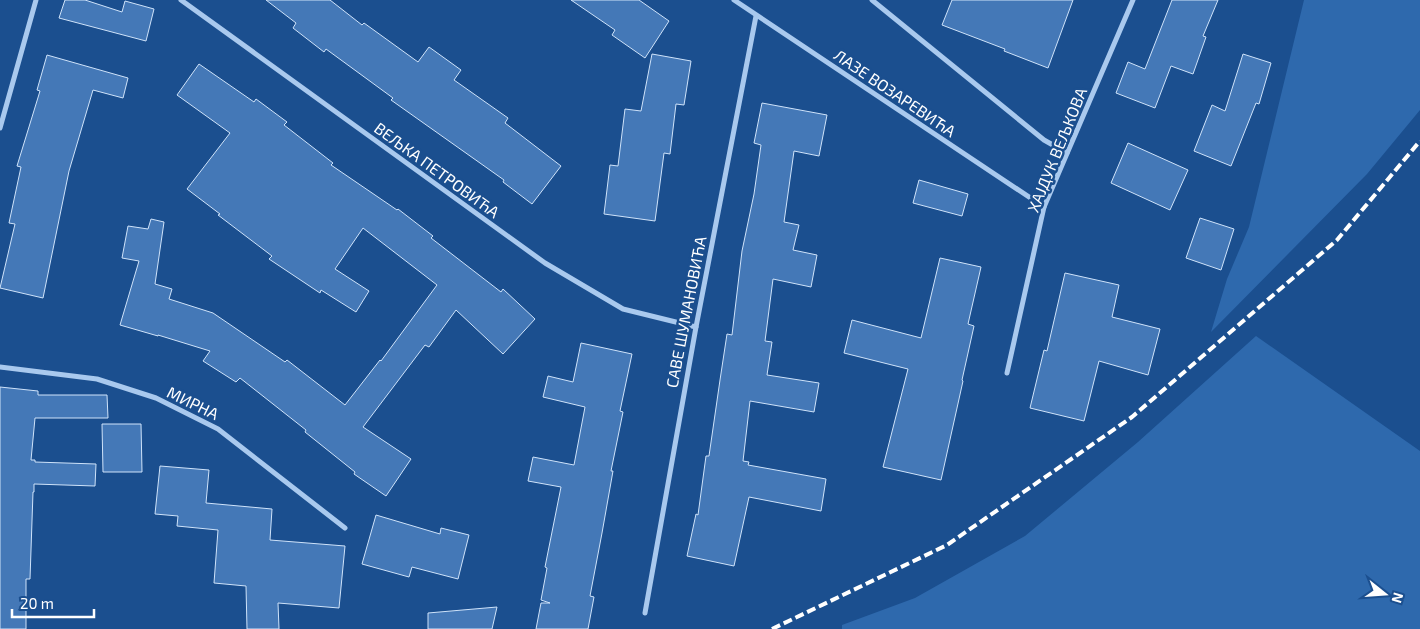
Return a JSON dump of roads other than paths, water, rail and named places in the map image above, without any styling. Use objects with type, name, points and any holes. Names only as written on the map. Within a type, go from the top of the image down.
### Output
[{"type":"street","points":[[0,128],[36,0]]},
{"type":"street","name":"ВЕЉКА ПЕТРОВИЋА","points":[[180,0],[545,263],[623,309],[696,328]]},
{"type":"street","name":"ЛАЗЕ ВОЗАРЕВИЋА","points":[[734,0],[1044,207]]},
{"type":"street","points":[[872,0],[1044,140],[1067,153]]},
{"type":"street","name":"ХАЈДУК ВЕЉКОВА","points":[[1008,373],[1044,207],[1133,0]]},
{"type":"street","name":"САВЕ ШУМАНОВИЋА","points":[[645,613],[696,328],[756,16]]},
{"type":"street","name":"МИРНА","points":[[0,367],[97,379],[156,398],[218,429],[345,528]]},
{"type":"railway","points":[[772,629],[947,545],[1132,417],[1337,240],[1420,141]]}]
